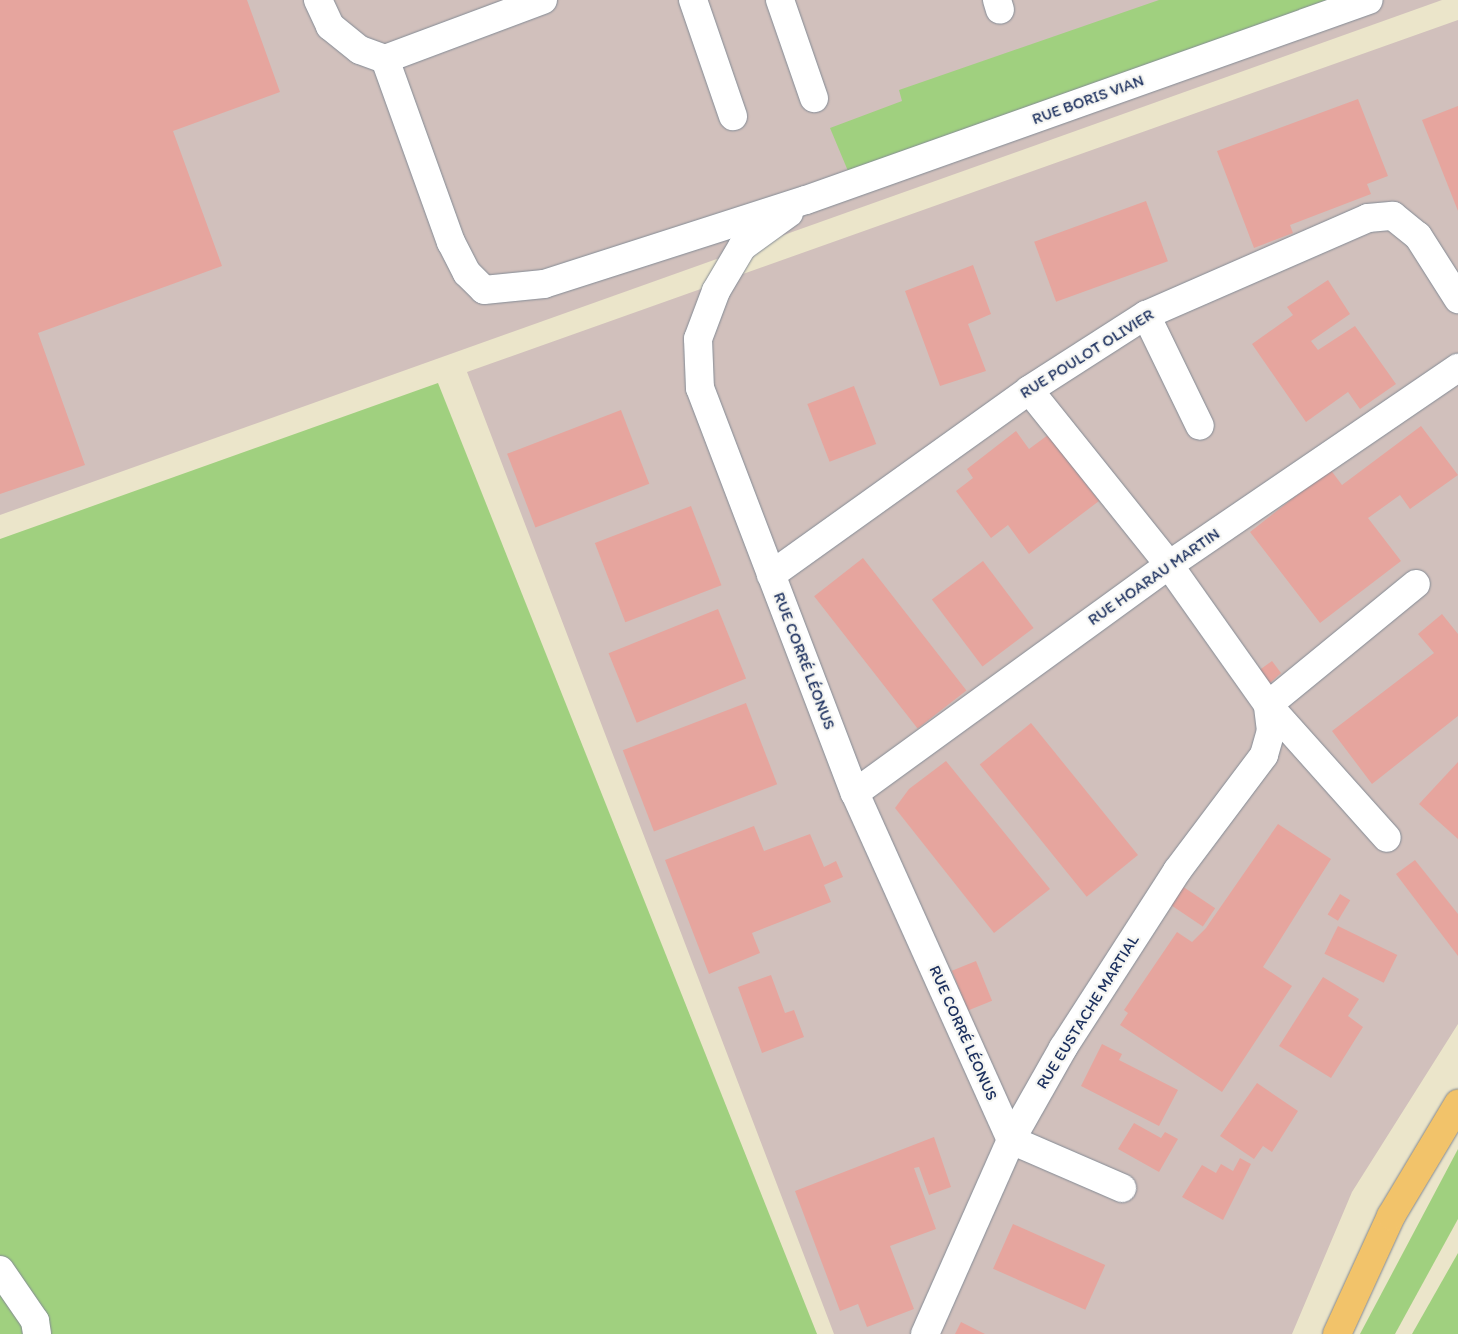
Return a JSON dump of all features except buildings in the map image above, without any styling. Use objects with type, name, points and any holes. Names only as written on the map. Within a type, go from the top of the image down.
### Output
[{"type":"main road","points":[[1337,1334],[1391,1216],[1458,1104]]},
{"type":"lane","points":[[318,0],[330,26],[360,50],[384,59],[529,2]]},
{"type":"lane","points":[[693,0],[734,116]]},
{"type":"lane","points":[[780,0],[814,98]]},
{"type":"lane","name":"RUE BORIS VIAN","points":[[806,200],[1369,0]]},
{"type":"lane","points":[[384,59],[451,242],[467,274],[484,290],[544,284],[806,200]]},
{"type":"lane","name":"RUE CORRÉ LÉONUS","points":[[806,200],[742,247],[716,291],[698,339],[700,388],[855,793],[1011,1140]]},
{"type":"lane","name":"RUE POULOT OLIVIER","points":[[771,575],[1029,390],[1146,315],[1368,218],[1393,216],[1418,236],[1458,299]]},
{"type":"lane","points":[[1146,315],[1200,426]]},
{"type":"lane","name":"RUE HOARAU MARTIN","points":[[855,793],[1168,565],[1458,368]]},
{"type":"lane","points":[[1029,390],[1168,565],[1268,705],[1387,838]]},
{"type":"lane","points":[[1268,705],[1416,584]]},
{"type":"lane","name":"RUE EUSTACHE MARTIAL","points":[[925,1334],[1011,1140],[1063,1048],[1177,871],[1264,755],[1271,731],[1268,705]]},
{"type":"lane","points":[[1011,1140],[1122,1188]]},
{"type":"lane","points":[[0,1270],[35,1321],[37,1334]]},
{"type":"shaded area","points":[[0,0],[1442,0],[0,515]]},
{"type":"shaded area","points":[[1458,20],[1458,1024],[1352,1192],[1292,1334],[834,1334],[467,372]]},
{"type":"green space","points":[[1159,0],[1331,0],[848,171],[830,128],[902,101],[899,90]]},
{"type":"green space","points":[[438,383],[817,1334],[0,1334],[0,539]]},
{"type":"green space","points":[[1458,1149],[1458,1219],[1395,1334],[1360,1334]]},
{"type":"green space","points":[[1458,1253],[1458,1334],[1412,1334]]}]
